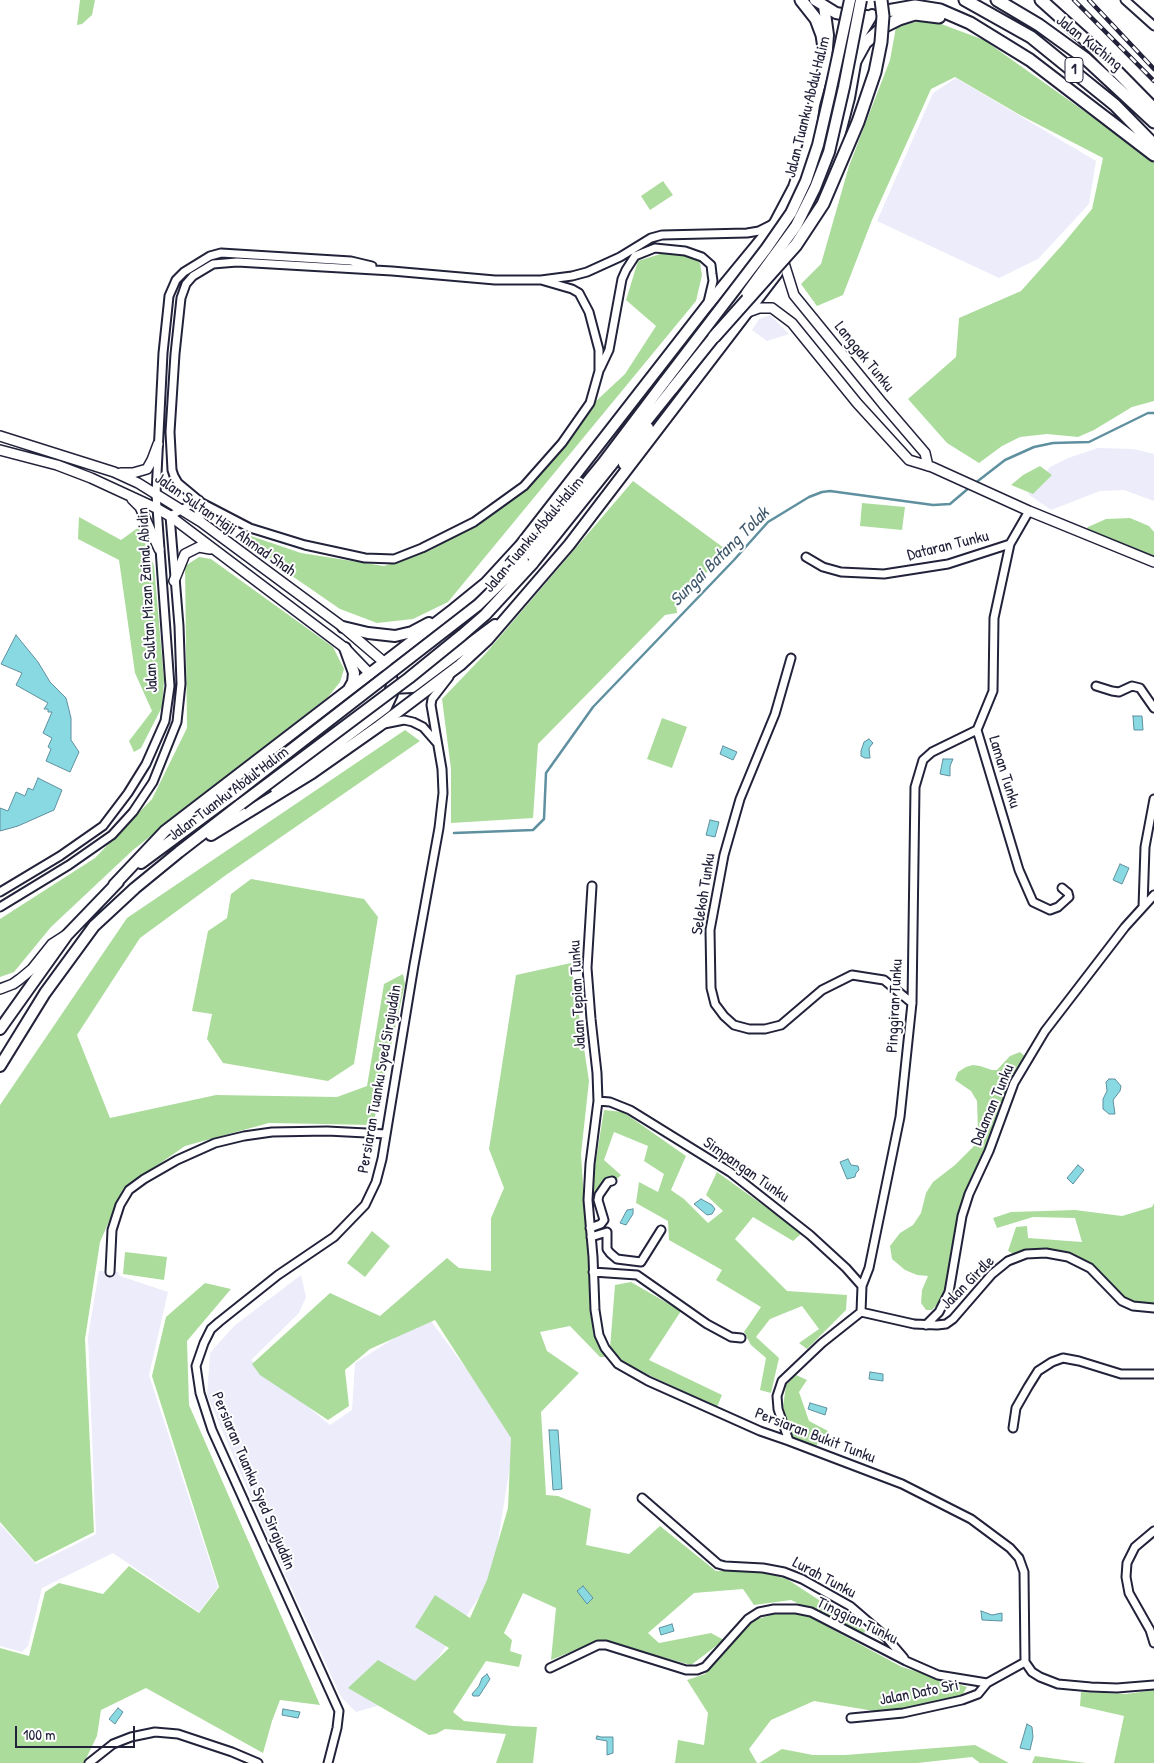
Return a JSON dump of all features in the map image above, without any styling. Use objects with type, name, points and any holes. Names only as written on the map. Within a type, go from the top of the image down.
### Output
[{"type":"highway","points":[[802,0],[816,19],[822,36],[826,61]]},
{"type":"highway","points":[[714,337],[796,245],[822,204],[858,122],[875,72],[882,42],[883,16],[881,0]]},
{"type":"highway","name":"Jalan Kuching","points":[[965,0],[1032,37],[1115,105],[1154,145]]},
{"type":"highway","name":"Jalan Kuching","points":[[997,0],[1039,25],[1086,59],[1154,122]]},
{"type":"highway","points":[[1041,0],[1090,44],[1154,108]]},
{"type":"highway","points":[[887,11],[915,6],[940,10],[970,23],[1030,60],[1154,155]]},
{"type":"highway","points":[[854,63],[865,43],[876,32],[899,19],[915,14],[970,23]]},
{"type":"main road","name":"Jalan Tuanku Abdul Halim","points":[[0,1066],[45,993],[94,926],[178,852],[409,678],[462,635],[485,615],[534,564],[669,388],[791,213],[806,181],[818,146],[850,0]]},
{"type":"main road","name":"Jalan Tuanku Abdul Halim","points":[[114,885],[478,605],[522,561],[603,463],[714,337],[796,226],[815,188],[829,152],[861,0]]},
{"type":"main road","points":[[819,3],[844,15],[872,15],[887,11],[904,0]]},
{"type":"main road","name":"Jalan Tuanku Abdul Halim","points":[[0,1029],[67,934],[165,831],[454,609],[486,583],[520,546],[706,307],[775,223],[794,187],[808,147],[814,105],[826,61],[828,34],[819,3]]},
{"type":"main road","name":"Jalan Tuanku Abdul Halim","points":[[211,835],[312,773],[379,726],[457,660],[488,640],[569,546],[784,263],[822,186],[837,144],[849,98],[860,34],[872,15]]},
{"type":"main road","points":[[826,61],[830,48],[843,41],[848,41],[854,46],[854,63]]},
{"type":"main road","points":[[569,546],[578,528],[647,430],[669,388]]},
{"type":"main road","points":[[542,538],[641,390]]},
{"type":"main road","points":[[343,627],[376,634],[402,635],[412,632],[454,609]]},
{"type":"main road","points":[[430,628],[423,636],[421,643],[420,650],[424,659],[437,661],[457,660]]},
{"type":"main road","points":[[345,648],[354,673],[353,682],[349,690]]},
{"type":"main road","points":[[370,674],[392,689],[412,687],[457,660]]},
{"type":"main road","points":[[135,888],[357,730],[386,707],[392,694],[392,689],[391,676],[385,663]]},
{"type":"main road","points":[[330,704],[354,701],[360,705],[364,714],[357,730]]},
{"type":"street","points":[[1125,0],[1154,26]]},
{"type":"street","name":"Jalan Sultan Mizan Zainal Abidin","points":[[541,280],[572,289],[579,293],[589,312],[599,350],[599,371],[590,403],[562,443],[524,486],[474,522],[422,548],[394,558],[365,558],[305,545],[250,528],[201,501],[178,483],[172,470],[170,432],[181,298],[186,284],[201,270],[213,264],[222,262],[392,271],[496,280],[541,280],[587,272],[620,257],[651,238],[662,235],[747,233],[775,223]]},
{"type":"street","points":[[599,371],[609,350],[622,279],[635,256],[655,248],[685,251],[702,257],[711,266],[713,281],[706,307]]},
{"type":"street","name":"Jalan Sultan Mizan Zainal Abidin","points":[[0,892],[60,856],[103,826],[128,793],[146,764],[165,721],[170,686],[156,494],[163,353],[168,301],[176,280],[184,272],[210,256],[221,253],[351,261],[392,271]]},
{"type":"street","name":"Langgak Tunku","points":[[784,263],[794,295],[926,454],[928,466]]},
{"type":"street","name":"Langgak Tunku","points":[[748,312],[765,308],[772,308],[778,311],[792,324],[857,403],[910,460],[1154,562]]},
{"type":"street","name":"Jalan Sultan Haji Ahmad Shah","points":[[0,436],[114,472],[138,483],[201,522],[343,627],[385,663]]},
{"type":"street","points":[[114,472],[133,474],[147,469],[158,444]]},
{"type":"street","name":"Jalan Sultan Haji Ahmad Shah","points":[[0,450],[57,464],[126,493],[170,516],[345,648],[370,674]]},
{"type":"street","points":[[126,493],[140,507],[159,549]]},
{"type":"street","points":[[201,501],[198,512],[201,522]]},
{"type":"street","name":"Jalan Sultan Mizan Zainal Abidin","points":[[0,907],[69,865],[112,835],[133,812],[153,782],[177,722],[180,693],[180,642],[170,516],[201,501]]},
{"type":"street","name":"Laman Tunku","points":[[1029,511],[1010,544],[994,618],[993,691],[977,730],[1019,870],[1033,902],[1050,910],[1058,907],[1069,897],[1068,893],[1062,888]]},
{"type":"street","name":"Dataran Tunku","points":[[806,557],[823,567],[841,572],[884,574],[948,564],[1010,544]]},
{"type":"street","points":[[174,581],[185,554],[199,547],[213,549]]},
{"type":"street","name":"Selekoh Tunku","points":[[791,658],[774,714],[737,808],[724,855],[710,930],[711,988],[715,1004],[734,1025],[749,1029],[765,1029],[781,1025],[822,990],[852,975],[884,980],[912,1003]]},
{"type":"street","name":"Persiaran Tuanku Syed Sirajuddin","points":[[328,1763],[337,1728],[338,1711],[212,1430],[200,1393],[196,1366],[211,1330],[278,1275],[334,1237],[364,1205],[376,1182],[439,828],[443,793],[442,769],[431,705],[432,700],[457,660]]},
{"type":"street","points":[[1096,686],[1119,692],[1132,686],[1140,688],[1154,708]]},
{"type":"street","points":[[379,726],[398,721],[413,722],[423,727],[438,743]]},
{"type":"street","name":"Pinggiran Tunku","points":[[861,1312],[862,1286],[869,1268],[900,1117],[912,1003],[915,787],[923,760],[932,752],[977,730]]},
{"type":"street","points":[[1143,907],[1145,847],[1154,799]]},
{"type":"street","name":"Jalan Tepian Tunku","points":[[592,886],[587,968],[598,1073],[598,1101]]},
{"type":"street","name":"Dalaman Tunku","points":[[926,1325],[939,1312],[949,1292],[964,1208],[989,1151],[1014,1083],[1045,1031],[1125,927],[1154,896]]},
{"type":"street","points":[[0,990],[13,984],[32,969],[52,944],[67,934]]},
{"type":"street","name":"Persiaran Bukit Tunku","points":[[598,1101],[590,1164],[588,1200],[595,1310],[599,1335],[604,1348],[618,1364],[648,1381],[760,1431],[902,1484],[971,1519],[1010,1548],[1019,1558],[1024,1572],[1025,1662]]},
{"type":"street","name":"Simpangan Tunku","points":[[598,1101],[610,1102],[630,1110],[730,1172],[810,1235],[846,1268],[862,1286]]},
{"type":"street","points":[[110,1272],[112,1230],[120,1205],[129,1190],[177,1160],[216,1143],[272,1132],[327,1131],[386,1134]]},
{"type":"street","points":[[612,1181],[608,1182],[599,1195],[599,1203],[607,1232],[607,1249],[610,1253],[617,1259],[641,1262],[661,1230]]},
{"type":"street","points":[[590,1228],[601,1224],[604,1220]]},
{"type":"street","points":[[591,1237],[607,1232]]},
{"type":"street","name":"Jalan Girdle","points":[[861,1312],[926,1325],[942,1325],[953,1319],[992,1274],[1008,1261],[1026,1254],[1046,1253],[1068,1257],[1090,1268],[1122,1301],[1134,1306],[1154,1308]]},
{"type":"street","points":[[593,1272],[637,1275],[708,1324],[731,1337],[740,1338]]},
{"type":"street","points":[[789,1441],[778,1409],[777,1396],[782,1381],[822,1343],[861,1312]]},
{"type":"street","points":[[1013,1428],[1016,1408],[1028,1387],[1038,1372],[1052,1362],[1063,1358],[1080,1361],[1121,1374],[1154,1374]]},
{"type":"street","name":"Lurah Tunku","points":[[642,1498],[718,1564],[784,1572],[802,1579],[850,1606],[886,1636],[906,1661]]},
{"type":"street","points":[[1154,1531],[1135,1548],[1127,1563],[1126,1577],[1129,1593],[1150,1630],[1154,1643]]},
{"type":"street","name":"Tinggian Tunku","points":[[550,1668],[598,1644],[686,1670],[697,1670],[705,1666],[748,1619],[759,1612],[774,1609],[796,1609],[811,1612],[906,1661],[938,1675],[987,1683]]},
{"type":"street","points":[[987,1683],[1025,1662],[1032,1672],[1048,1682],[1058,1684],[1117,1688],[1154,1684]]},
{"type":"street","name":"Jalan Dato Sri","points":[[851,1718],[903,1713],[962,1700],[978,1694],[987,1683]]},
{"type":"street","points":[[89,1763],[113,1744],[131,1737],[155,1732],[166,1732],[232,1752],[258,1763]]},
{"type":"shaded area","points":[[956,78],[1096,161],[1089,204],[1038,259],[999,278],[877,221],[933,93]]},
{"type":"shaded area","points":[[770,315],[789,334],[767,341],[752,330],[759,319]]},
{"type":"shaded area","points":[[1098,448],[1134,449],[1154,454],[1154,501],[1124,490],[1100,491],[1051,510],[1028,494],[1050,467],[1068,458]]},
{"type":"shaded area","points":[[99,1271],[118,1272],[120,1276],[168,1292],[149,1375],[218,1587],[199,1612],[113,1553],[42,1588],[28,1646],[22,1652],[0,1646],[0,1524],[36,1564],[96,1534],[88,1337]]},
{"type":"shaded area","points":[[301,1275],[306,1297],[299,1313],[251,1360],[330,1425],[352,1410],[355,1363],[428,1317],[515,1435],[492,1578],[412,1696],[356,1712],[341,1697],[269,1539],[207,1395],[210,1353],[234,1326]]},
{"type":"green space","points":[[80,0],[95,0],[92,15],[82,24],[77,25]]},
{"type":"green space","points":[[928,19],[984,40],[1139,150],[1154,163],[1154,401],[1132,407],[1094,430],[1078,437],[1047,434],[1020,437],[1002,446],[979,463],[947,443],[908,399],[956,357],[959,318],[1021,291],[1092,209],[1103,158],[1020,115],[955,77],[931,89],[872,220],[843,295],[817,306],[801,284],[821,264],[849,166],[890,60],[896,27]]},
{"type":"green space","points":[[663,181],[673,195],[650,210],[641,196]]},
{"type":"green space","points":[[673,250],[699,257],[702,275],[696,301],[448,602],[413,619],[377,623],[340,609],[247,545],[251,536],[301,553],[384,566],[431,550],[503,507],[595,402],[625,374],[656,326],[626,300],[638,261]]},
{"type":"green space","points":[[1040,466],[1052,475],[1033,494],[1011,485],[1023,475]]},
{"type":"green space","points":[[633,481],[728,551],[676,603],[677,613],[665,615],[538,744],[533,818],[451,823],[451,769],[442,699],[486,653]]},
{"type":"green space","points":[[862,503],[905,507],[902,530],[860,526]]},
{"type":"green space","points":[[79,517],[121,540],[139,527],[154,566],[164,680],[162,707],[141,748],[134,752],[129,741],[152,711],[135,673],[119,560],[78,539]]},
{"type":"green space","points":[[1130,518],[1149,526],[1154,532],[1154,559],[1084,532],[1088,527],[1106,519]]},
{"type":"green space","points":[[199,557],[211,559],[333,647],[344,669],[340,682],[328,697],[133,850],[51,927],[14,972],[0,977],[0,919],[95,858],[152,799],[187,728],[185,566]]},
{"type":"green space","points":[[662,718],[687,727],[672,768],[647,759]]},
{"type":"green space","points":[[405,730],[420,741],[226,875],[140,938],[77,1035],[110,1118],[216,1095],[337,1097],[367,1086],[384,984],[403,974],[405,984],[373,1125],[269,1123],[185,1146],[123,1189],[100,1242],[85,1339],[94,1532],[35,1562],[0,1522],[0,1105],[127,918]]},
{"type":"green space","points":[[251,879],[364,899],[378,917],[354,1064],[328,1081],[223,1063],[207,1039],[212,1014],[192,1011],[208,931],[227,918],[231,894]]},
{"type":"green space","points":[[571,963],[589,1081],[581,1154],[593,1334],[606,1357],[600,1357],[570,1326],[540,1332],[547,1351],[579,1373],[541,1412],[546,1495],[558,1496],[591,1509],[586,1545],[629,1554],[660,1526],[716,1571],[759,1571],[787,1579],[866,1631],[862,1635],[791,1600],[754,1605],[743,1589],[694,1593],[648,1633],[659,1643],[711,1633],[724,1640],[691,1665],[600,1640],[551,1660],[556,1608],[523,1593],[504,1633],[512,1640],[510,1651],[522,1655],[519,1667],[486,1661],[453,1712],[464,1721],[537,1727],[533,1763],[496,1763],[506,1734],[445,1729],[436,1734],[429,1735],[348,1688],[378,1660],[415,1681],[449,1648],[415,1627],[435,1595],[470,1618],[487,1580],[508,1508],[511,1438],[435,1320],[370,1349],[345,1370],[349,1406],[328,1420],[260,1375],[252,1364],[330,1293],[380,1316],[447,1258],[459,1268],[491,1271],[491,1218],[504,1188],[489,1149],[516,975]]},
{"type":"green space","points":[[1020,1052],[1027,1058],[1007,1090],[998,1110],[988,1144],[962,1201],[944,1297],[932,1310],[926,1310],[921,1303],[922,1290],[928,1276],[917,1275],[905,1270],[892,1259],[890,1246],[900,1233],[913,1225],[921,1213],[926,1193],[933,1182],[955,1165],[976,1144],[978,1130],[977,1101],[971,1091],[955,1080],[958,1072],[973,1065],[997,1070],[1010,1056]]},
{"type":"green space","points":[[604,1110],[623,1112],[686,1156],[671,1190],[684,1199],[708,1223],[723,1211],[706,1195],[717,1172],[802,1233],[793,1241],[753,1217],[735,1239],[787,1291],[847,1295],[846,1310],[807,1349],[799,1343],[819,1329],[802,1306],[770,1319],[756,1337],[779,1358],[771,1393],[760,1390],[766,1358],[751,1345],[744,1332],[761,1307],[716,1280],[722,1270],[669,1240],[668,1221],[636,1203],[639,1182],[658,1192],[664,1174],[644,1161],[648,1146],[614,1132],[604,1160],[621,1175],[594,1202],[592,1184]]},
{"type":"green space","points":[[1154,1203],[1154,1303],[1134,1303],[1121,1295],[1083,1260],[1054,1250],[1033,1249],[1014,1254],[1008,1251],[1016,1227],[1027,1226],[1028,1238],[1082,1242],[1075,1218],[1033,1217],[997,1228],[993,1218],[1011,1212],[1075,1210],[1122,1216],[1152,1207]]},
{"type":"green space","points":[[372,1231],[390,1246],[365,1277],[347,1263]]},
{"type":"green space","points":[[125,1252],[167,1257],[164,1280],[123,1274]]},
{"type":"green space","points":[[631,1282],[681,1311],[649,1360],[722,1395],[717,1407],[625,1364],[610,1348],[615,1285]]},
{"type":"green space","points":[[205,1283],[231,1289],[187,1341],[189,1405],[320,1705],[280,1700],[263,1753],[146,1688],[101,1710],[97,1736],[84,1763],[0,1763],[0,1648],[29,1656],[45,1592],[59,1583],[103,1594],[129,1566],[199,1613],[219,1587],[152,1376],[166,1317]]},
{"type":"green space","points":[[796,1375],[807,1380],[799,1392],[809,1421],[828,1431],[815,1447],[792,1437],[783,1407],[786,1385]]},
{"type":"green space","points":[[778,1613],[804,1614],[902,1667],[967,1687],[960,1699],[880,1712],[814,1701],[771,1720],[749,1749],[757,1763],[675,1763],[678,1740],[704,1745],[708,1713],[687,1680],[705,1674],[751,1621]]},
{"type":"green space","points":[[1154,1690],[1154,1763],[1114,1763],[1124,1716],[1080,1706],[1081,1692],[1126,1694]]},
{"type":"green space","points":[[975,1745],[1009,1763],[980,1763],[972,1757],[917,1763],[759,1763],[782,1749],[813,1755],[845,1755]]},
{"type":"green space","points":[[1035,1756],[1086,1763],[1032,1763]]},
{"type":"water","points":[[16,635],[38,662],[50,682],[66,698],[71,718],[71,740],[79,752],[70,772],[46,761],[51,749],[48,747],[52,738],[43,733],[52,712],[44,709],[48,703],[16,685],[22,673],[1,664]]},
{"type":"water","points":[[1133,716],[1142,716],[1143,730],[1134,730]]},
{"type":"water","points":[[869,739],[873,743],[869,748],[870,758],[865,758],[861,756],[861,751],[864,742]]},
{"type":"water","points":[[723,746],[737,752],[733,760],[720,754]]},
{"type":"water","points":[[943,759],[953,759],[950,766],[950,776],[940,774]]},
{"type":"water","points":[[38,778],[62,790],[54,810],[18,826],[0,831],[0,808],[8,811],[16,792],[25,796],[28,788],[33,790]]},
{"type":"water","points":[[710,820],[719,822],[715,837],[706,835]]},
{"type":"water","points":[[1120,864],[1129,868],[1122,884],[1113,880]]},
{"type":"water","points":[[1109,1079],[1115,1079],[1121,1086],[1120,1091],[1113,1100],[1115,1114],[1109,1114],[1103,1109],[1103,1099],[1107,1091],[1106,1082]]},
{"type":"water","points":[[848,1159],[851,1165],[858,1166],[859,1170],[855,1177],[847,1179],[840,1162]]},
{"type":"water","points":[[1078,1165],[1084,1170],[1073,1184],[1067,1178]]},
{"type":"water","points":[[701,1199],[712,1205],[715,1209],[712,1214],[707,1215],[694,1204]]},
{"type":"water","points":[[633,1209],[633,1214],[626,1225],[620,1223],[627,1210]]},
{"type":"water","points":[[870,1372],[883,1374],[883,1381],[869,1379]]},
{"type":"water","points":[[810,1403],[827,1408],[825,1415],[808,1409]]},
{"type":"water","points":[[549,1430],[558,1430],[562,1489],[553,1490]]},
{"type":"water","points":[[583,1586],[593,1598],[587,1604],[577,1591]]},
{"type":"water","points":[[981,1611],[992,1615],[1002,1613],[1002,1621],[982,1620]]},
{"type":"water","points":[[672,1624],[674,1631],[661,1635],[659,1628]]},
{"type":"water","points":[[487,1674],[490,1679],[479,1696],[473,1696],[472,1694],[479,1686],[482,1678]]},
{"type":"water","points":[[118,1708],[123,1712],[115,1724],[109,1719]]},
{"type":"water","points":[[283,1709],[300,1712],[298,1718],[282,1715]]},
{"type":"water","points":[[1027,1724],[1032,1727],[1033,1737],[1030,1750],[1020,1748]]},
{"type":"water","points":[[597,1736],[613,1737],[613,1753],[607,1755],[607,1741],[596,1739]]},
{"type":"waterway","name":"Sungai Batang Tolak","points":[[974,484],[1005,460],[1034,447],[1053,443],[1089,442],[1148,413],[1154,413]]},
{"type":"waterway","name":"Sungai Batang Tolak","points":[[454,833],[533,830],[544,819],[546,773],[593,707],[768,522],[809,497],[822,492],[830,491],[933,505],[950,504],[970,487]]},
{"type":"railway","points":[[1074,0],[1154,81]]},
{"type":"railway","points":[[1089,0],[1154,69]]}]
